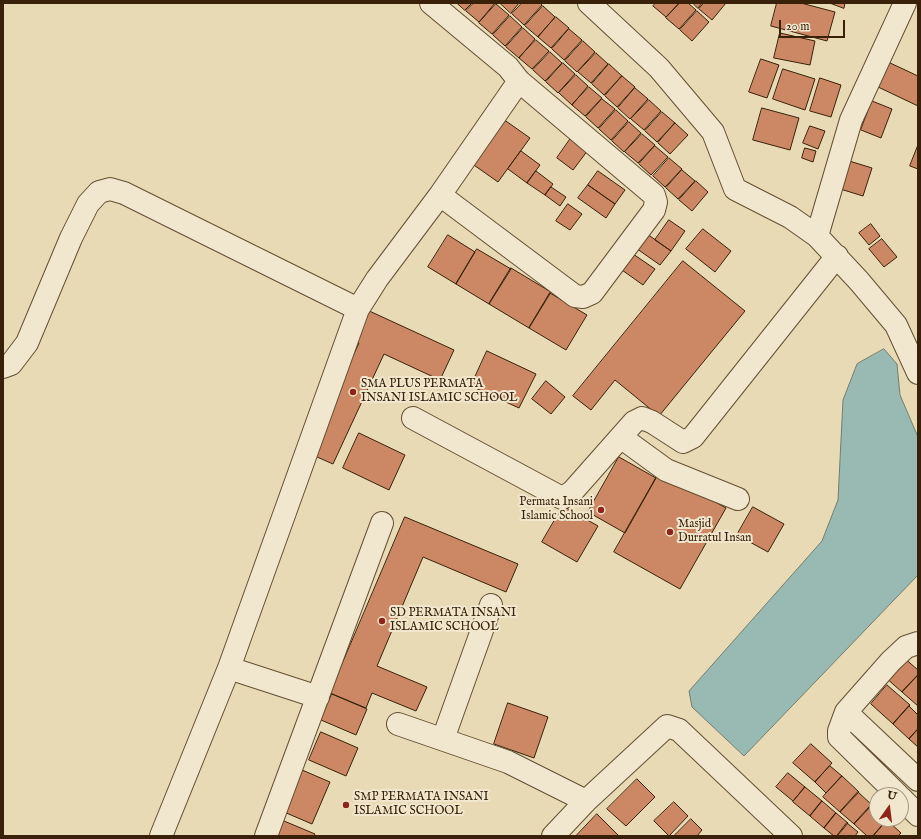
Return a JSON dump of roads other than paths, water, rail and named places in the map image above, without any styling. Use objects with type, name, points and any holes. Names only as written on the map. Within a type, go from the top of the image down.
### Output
[{"type":"street","points":[[431,3],[508,67],[519,81],[654,194],[656,202],[654,210],[592,293],[583,297],[575,296],[440,195]]},
{"type":"street","points":[[589,3],[659,68],[713,132],[735,189],[790,217],[818,236],[837,256],[896,325],[918,373]]},
{"type":"street","points":[[818,236],[851,120],[905,3]]},
{"type":"street","points":[[161,836],[229,668],[358,309],[377,279],[440,195],[519,81]]},
{"type":"street","points":[[3,367],[11,364],[27,343],[71,238],[88,204],[99,192],[110,189],[124,193],[358,309]]},
{"type":"street","points":[[413,418],[562,498],[572,492],[622,438],[634,422],[642,418],[652,422],[683,442],[693,437],[837,256]]},
{"type":"street","points":[[622,438],[666,470],[738,500]]},
{"type":"street","points":[[266,836],[382,523]]},
{"type":"street","points":[[442,739],[491,606]]},
{"type":"street","points":[[890,787],[839,737],[839,731],[846,712],[891,661],[906,647],[918,643]]},
{"type":"street","points":[[229,668],[318,697]]},
{"type":"street","points":[[846,712],[918,780]]},
{"type":"street","points":[[398,724],[508,762],[586,801]]},
{"type":"street","points":[[553,836],[586,801],[667,726],[679,730],[791,836]]},
{"type":"street","points":[[909,806],[918,815]]},
{"type":"water","points":[[884,349],[897,364],[900,395],[918,437],[918,575],[744,756],[692,707],[689,691],[822,541],[838,500],[843,400],[857,364]]},
{"type":"place","name":"SMA PLUS PERMATA INSANI ISLAMIC SCHOOL","points":[[353,392]]},
{"type":"place","name":"Permata Insani Islamic School","points":[[601,510]]},
{"type":"place","name":"Masjid Durratul Insan","points":[[670,532]]},
{"type":"place","name":"SD PERMATA INSANI ISLAMIC SCHOOL","points":[[382,621]]},
{"type":"place","name":"SMP PERMATA INSANI ISLAMIC SCHOOL","points":[[346,805]]}]
